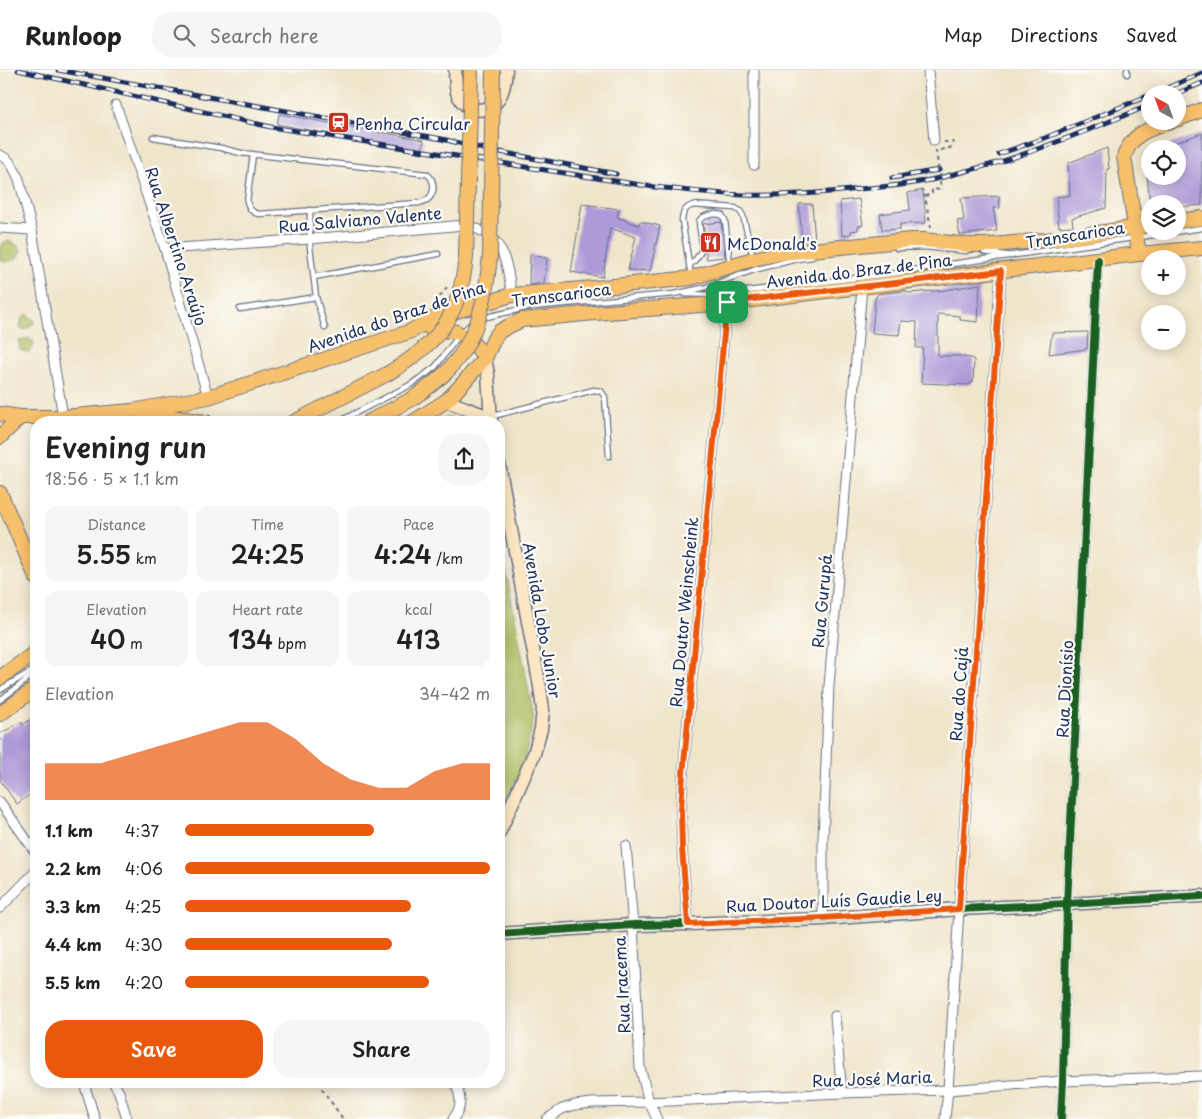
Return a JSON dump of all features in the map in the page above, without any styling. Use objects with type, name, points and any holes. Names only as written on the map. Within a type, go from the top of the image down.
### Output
[{"type":"main road","points":[[306,416],[387,374],[414,357],[434,339],[454,309],[465,274],[471,70]]},
{"type":"main road","points":[[379,416],[412,399],[450,368],[466,346],[479,319],[490,256],[493,70]]},
{"type":"main road","points":[[1186,116],[1202,110]]},
{"type":"main road","points":[[1138,254],[1124,157],[1134,138],[1149,130]]},
{"type":"main road","points":[[1186,220],[1202,218]]},
{"type":"main road","name":"Avenida do Braz de Pina","points":[[132,411],[208,397],[409,332],[440,316],[512,295],[594,288],[730,266],[754,258],[782,253],[846,246],[910,240],[993,245],[1136,232],[1141,229]]},
{"type":"main road","name":"Avenida do Braz de Pina","points":[[422,416],[451,396],[485,358],[495,337],[500,332],[522,320],[727,302],[1202,248]]},
{"type":"main road","points":[[409,332],[456,334],[472,342],[485,358]]},
{"type":"main road","points":[[451,396],[460,356],[456,334]]},
{"type":"main road","points":[[74,416],[132,411],[158,416]]},
{"type":"main road","points":[[0,414],[30,417]]},
{"type":"main road","points":[[0,437],[20,417]]},
{"type":"main road","points":[[0,492],[30,558]]},
{"type":"main road","points":[[0,678],[30,656]]},
{"type":"main road","points":[[0,714],[30,692]]},
{"type":"street","points":[[455,70],[458,97],[472,109],[483,110],[492,107],[498,100],[504,88],[506,70]]},
{"type":"street","points":[[754,70],[754,165]]},
{"type":"street","points":[[928,70],[935,146]]},
{"type":"street","name":"Rua Albertino Araújo","points":[[116,106],[165,249],[208,397]]},
{"type":"street","points":[[0,155],[12,165],[18,179],[32,230],[63,416]]},
{"type":"street","name":"Rua Salviano Valente","points":[[165,249],[310,239],[464,225],[476,227],[488,233],[497,242],[503,252],[512,295]]},
{"type":"street","points":[[0,228],[32,230]]},
{"type":"street","name":"Rua Dionísio","points":[[1061,1119],[1067,904],[1098,260]]},
{"type":"street","name":"Rua do Cajá","points":[[945,1119],[1001,271]]},
{"type":"street","name":"Rua Gurupá","points":[[823,918],[823,840],[829,686],[862,287]]},
{"type":"street","name":"Rua Doutor Weinscheink","points":[[688,924],[682,848],[683,774],[727,302]]},
{"type":"street","points":[[485,358],[488,374],[490,416]]},
{"type":"street","points":[[451,396],[462,406],[481,416]]},
{"type":"street","name":"Avenida Lobo Junior","points":[[505,497],[543,710],[541,729],[534,754],[505,819]]},
{"type":"street","points":[[0,802],[30,844]]},
{"type":"street","name":"Rua Iracema","points":[[626,846],[640,1067],[649,1102],[658,1119]]},
{"type":"street","points":[[0,908],[30,877]]},
{"type":"street","name":"Rua Doutor Luís Gaudie Ley","points":[[505,934],[632,925],[823,918],[1202,896]]},
{"type":"street","points":[[835,1016],[841,1093]]},
{"type":"street","name":"Rua José Maria","points":[[547,1119],[562,1109],[592,1103],[948,1090],[1063,1081],[1202,1076]]},
{"type":"street","points":[[87,1088],[95,1119]]},
{"type":"street","points":[[117,1088],[127,1119]]},
{"type":"street","points":[[452,1119],[460,1106],[460,1096],[457,1088]]},
{"type":"lane","points":[[153,137],[253,154],[428,174],[434,183],[432,194],[427,200],[419,203],[253,213],[247,202],[253,154]]},
{"type":"lane","points":[[690,271],[682,220],[684,212],[688,207],[692,206],[735,208],[740,211],[754,258]]},
{"type":"lane","points":[[310,210],[310,239],[316,297],[324,328]]},
{"type":"lane","points":[[690,271],[702,248],[699,221],[705,216],[718,214],[722,215],[725,220],[730,266]]},
{"type":"lane","name":"Transcarioca","points":[[674,294],[715,295],[898,273],[931,266],[1012,256],[1136,232],[1202,228]]},
{"type":"lane","points":[[889,248],[924,247],[969,251]]},
{"type":"lane","points":[[825,254],[871,250]]},
{"type":"lane","name":"Transcarioca","points":[[979,252],[1012,256]]},
{"type":"lane","points":[[314,277],[438,254]]},
{"type":"lane","name":"Transcarioca","points":[[350,416],[410,385],[426,374],[436,366],[456,334],[477,320],[530,307],[674,294],[703,288],[762,268],[816,256]]},
{"type":"lane","points":[[240,309],[316,297]]},
{"type":"lane","points":[[504,416],[594,390],[601,391],[605,397],[609,456]]},
{"type":"lane","points":[[0,690],[30,673]]},
{"type":"lane","points":[[0,700],[20,686],[30,676]]},
{"type":"path","points":[[953,142],[954,147],[935,146],[953,142]]},
{"type":"path","points":[[932,241],[931,224],[925,196],[932,194],[932,189],[941,190],[935,146]]},
{"type":"path","points":[[321,1088],[343,1119]]},
{"type":"green space","points":[[9,241],[21,249],[16,259],[4,262],[0,259],[0,249],[2,243]]},
{"type":"green space","points":[[27,314],[35,321],[24,330],[20,327],[22,318]]},
{"type":"green space","points":[[30,339],[34,342],[32,349],[28,353],[20,350],[19,341]]},
{"type":"green space","points":[[505,566],[534,718],[523,765],[505,802]]},
{"type":"building","points":[[279,114],[424,140],[422,149],[382,144],[277,124]]},
{"type":"building","points":[[1202,133],[1202,205],[1186,206],[1186,195],[1149,195],[1148,185],[1186,185],[1186,140],[1183,140]]},
{"type":"building","points":[[1107,148],[1109,169],[1107,169],[1106,208],[1072,218],[1073,226],[1059,227],[1056,197],[1070,195],[1068,163]]},
{"type":"building","points":[[923,190],[926,223],[900,224],[900,229],[882,230],[880,214],[910,210],[908,193]]},
{"type":"building","points":[[999,196],[1000,208],[993,208],[997,231],[960,235],[957,221],[964,220],[961,198]]},
{"type":"building","points":[[859,199],[863,225],[858,226],[858,230],[851,231],[851,234],[842,236],[840,201]]},
{"type":"building","points":[[582,204],[619,209],[617,217],[639,225],[640,221],[660,226],[650,271],[628,270],[636,237],[610,228],[603,277],[571,272]]},
{"type":"building","points":[[799,204],[812,204],[815,241],[802,241]]},
{"type":"building","points":[[721,222],[725,257],[706,259],[706,240],[703,224]]},
{"type":"building","points":[[530,255],[547,258],[544,283],[529,285]]},
{"type":"building","points":[[980,284],[978,322],[960,320],[960,316],[938,314],[938,356],[964,356],[974,360],[973,382],[968,385],[921,383],[923,348],[916,348],[917,322],[901,321],[899,335],[872,333],[875,299],[879,294],[945,290]]},
{"type":"building","points":[[1088,332],[1087,349],[1049,354],[1052,333]]},
{"type":"building","points":[[30,720],[30,794],[17,804],[0,780],[0,734],[21,722],[23,725]]},
{"type":"railway","points":[[18,70],[271,127],[654,187],[744,195],[791,195],[838,191],[899,185],[938,178],[994,164],[1027,153],[1141,109]]},
{"type":"railway","points":[[58,70],[442,139],[484,149],[616,174]]},
{"type":"railway","points":[[1174,85],[1202,73]]},
{"type":"railway","points":[[1186,90],[1202,83]]},
{"type":"railway","points":[[999,154],[1045,138],[1141,99]]},
{"type":"railway","points":[[892,178],[939,170]]},
{"type":"cycle path","points":[[1061,1119],[1067,904],[1098,260]]},
{"type":"cycle path","points":[[505,934],[633,925],[823,919],[959,909],[1202,896]]},
{"type":"place","name":"Penha Circular","points":[[339,123]]},
{"type":"place","name":"McDonald's","points":[[711,243]]},
{"type":"route","points":[[1001,271],[959,909],[688,924],[682,848],[683,774],[727,302],[1001,271]]}]
